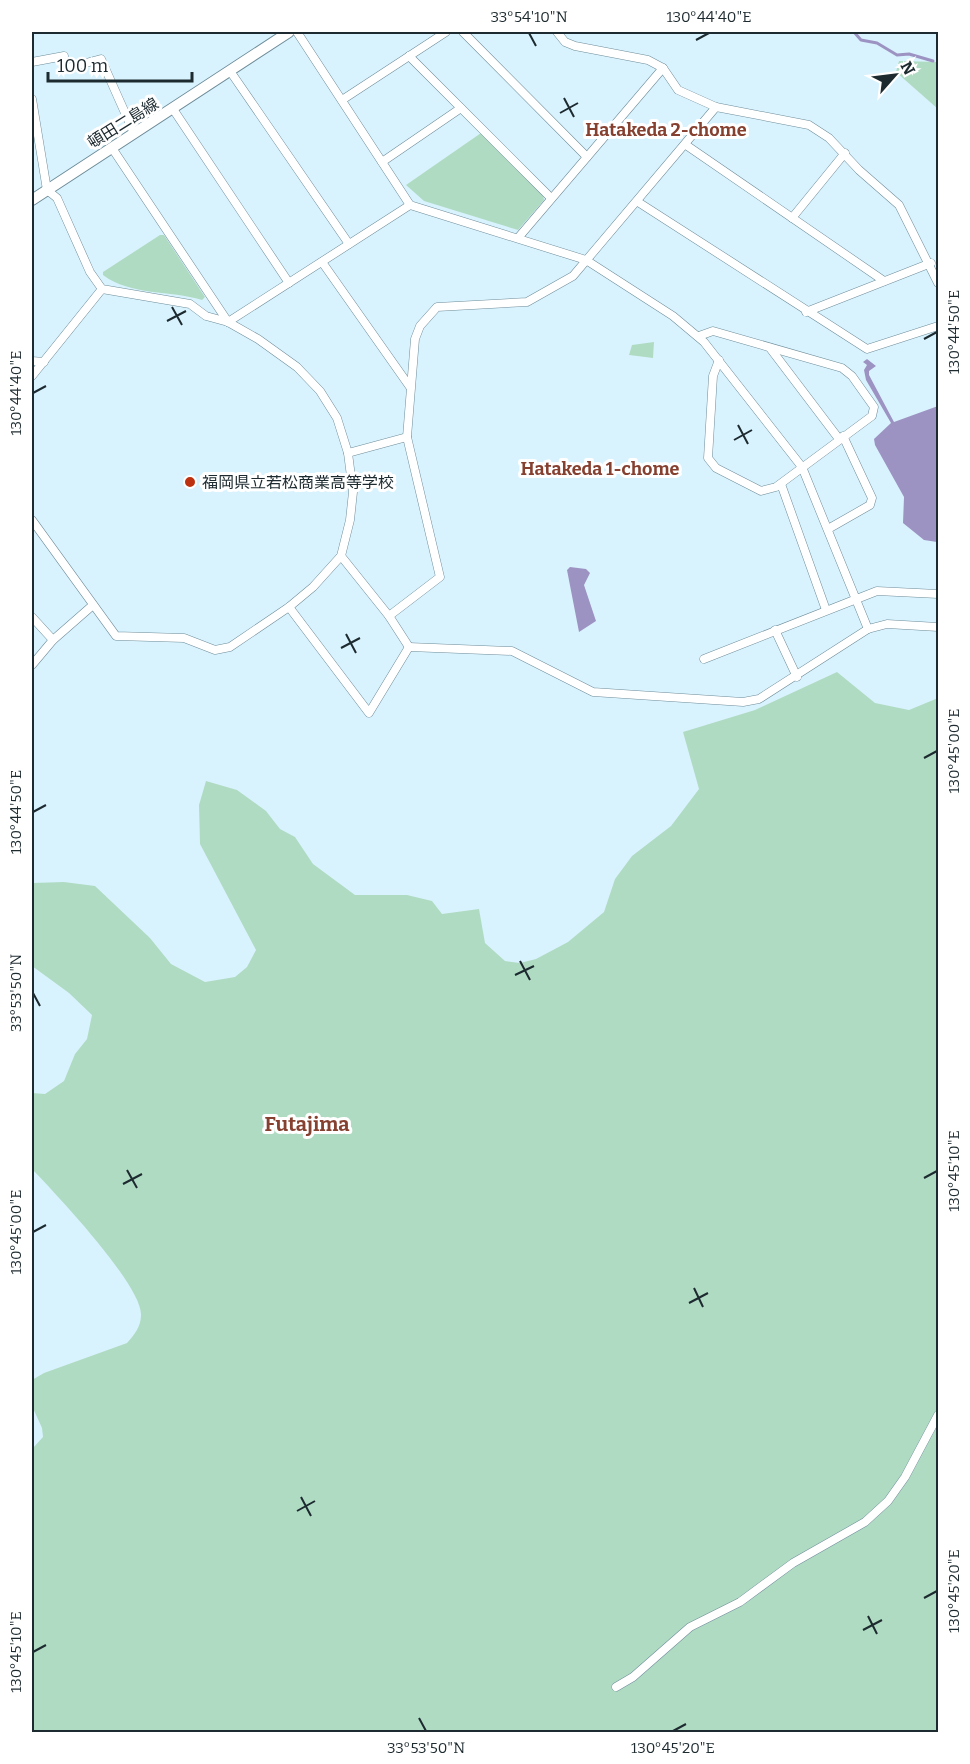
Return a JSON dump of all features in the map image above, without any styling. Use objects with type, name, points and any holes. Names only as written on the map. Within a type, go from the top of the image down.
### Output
[{"type":"main road","name":"頓田二島線","points":[[32,200],[289,32]]},
{"type":"street","points":[[297,32],[410,205],[586,260],[682,322],[699,336],[801,467],[868,629]]},
{"type":"street","points":[[342,100],[446,32]]},
{"type":"street","points":[[463,32],[587,157]]},
{"type":"street","points":[[557,32],[565,42],[575,46],[648,60],[663,69],[678,90],[716,106],[809,125],[829,138],[859,170],[899,205],[931,263],[939,283]]},
{"type":"street","points":[[32,62],[64,56],[63,69],[101,59],[134,133]]},
{"type":"street","points":[[409,56],[552,198]]},
{"type":"street","points":[[518,238],[663,69]]},
{"type":"street","points":[[230,71],[349,244]]},
{"type":"street","points":[[32,99],[47,190],[57,198],[90,272],[102,289],[190,304],[206,316],[228,322],[280,355],[321,391],[337,418],[348,453],[353,492],[351,520],[341,556],[313,587],[289,607],[230,647],[215,650],[184,639],[116,636],[32,520]]},
{"type":"street","points":[[389,616],[440,577],[407,437],[415,339],[420,326],[437,307],[527,302],[573,276],[686,145],[716,106]]},
{"type":"street","points":[[382,162],[461,108]]},
{"type":"street","points":[[173,109],[289,283]]},
{"type":"street","points":[[686,145],[884,281]]},
{"type":"street","points":[[112,147],[228,322]]},
{"type":"street","points":[[792,218],[844,153]]},
{"type":"street","points":[[638,202],[806,312],[867,349],[939,326]]},
{"type":"street","points":[[228,322],[410,205]]},
{"type":"street","points":[[322,262],[410,387]]},
{"type":"street","points":[[806,312],[931,263]]},
{"type":"street","points":[[32,376],[102,289]]},
{"type":"street","points":[[699,336],[713,331],[842,368],[852,376],[874,407],[872,416],[781,484],[761,491],[710,464],[708,458],[713,376],[719,360]]},
{"type":"street","points":[[770,348],[841,438],[872,498],[870,505],[828,529]]},
{"type":"street","points":[[32,361],[44,362]]},
{"type":"street","points":[[348,453],[407,437]]},
{"type":"street","points":[[781,484],[826,610]]},
{"type":"street","points":[[341,556],[389,616],[409,647]]},
{"type":"street","points":[[704,659],[877,591],[939,594]]},
{"type":"street","points":[[32,665],[53,640],[93,605]]},
{"type":"street","points":[[289,607],[369,713],[409,647]]},
{"type":"street","points":[[32,617],[53,640]]},
{"type":"street","points":[[409,647],[512,651],[527,656],[593,692],[743,702],[759,699],[797,677],[868,629],[887,624],[939,627]]},
{"type":"street","points":[[775,630],[797,677]]},
{"type":"street","points":[[616,1687],[633,1677],[690,1627],[740,1602],[793,1563],[866,1522],[888,1501],[905,1477],[939,1415]]},
{"type":"green space","points":[[899,61],[938,62],[938,109],[896,72]]},
{"type":"green space","points":[[481,133],[543,195],[544,200],[518,230],[424,201],[406,185]]},
{"type":"green space","points":[[160,235],[164,235],[205,297],[202,300],[138,290],[114,282],[103,275],[103,272]]},
{"type":"green space","points":[[654,342],[653,358],[629,355],[632,345]]},
{"type":"green space","points":[[837,672],[875,703],[909,710],[938,698],[938,1732],[32,1732],[32,1449],[43,1437],[42,1428],[32,1406],[32,1380],[44,1373],[127,1343],[135,1334],[141,1315],[138,1301],[113,1262],[32,1169],[32,1093],[45,1094],[64,1081],[75,1054],[87,1039],[92,1015],[69,993],[32,966],[32,883],[64,882],[95,886],[150,938],[171,964],[205,982],[235,977],[247,967],[256,950],[200,844],[199,805],[206,781],[237,790],[266,811],[280,829],[295,837],[313,864],[355,895],[407,895],[432,901],[442,914],[479,909],[485,943],[505,961],[520,963],[536,959],[568,942],[604,912],[615,879],[632,856],[671,826],[699,789],[683,732],[755,710]]},
{"type":"shaded area","points":[[867,359],[876,366],[869,371],[869,375],[894,422],[938,406],[937,542],[924,540],[903,523],[904,497],[875,445],[874,439],[891,423],[866,380],[864,370],[867,365],[863,362]]},
{"type":"shaded area","points":[[570,567],[586,569],[590,573],[584,585],[596,621],[579,632],[567,570]]},
{"type":"waterway","points":[[854,32],[861,40],[877,43],[897,55],[909,54],[933,61]]},
{"type":"place","name":"福岡県立若松商業高等学校","points":[[190,482]]},
{"type":"district","name":"Hatakeda 2-chome","points":[[666,130]]},
{"type":"district","name":"Hatakeda 1-chome","points":[[600,469]]},
{"type":"district","name":"Futajima","points":[[307,1124]]}]
